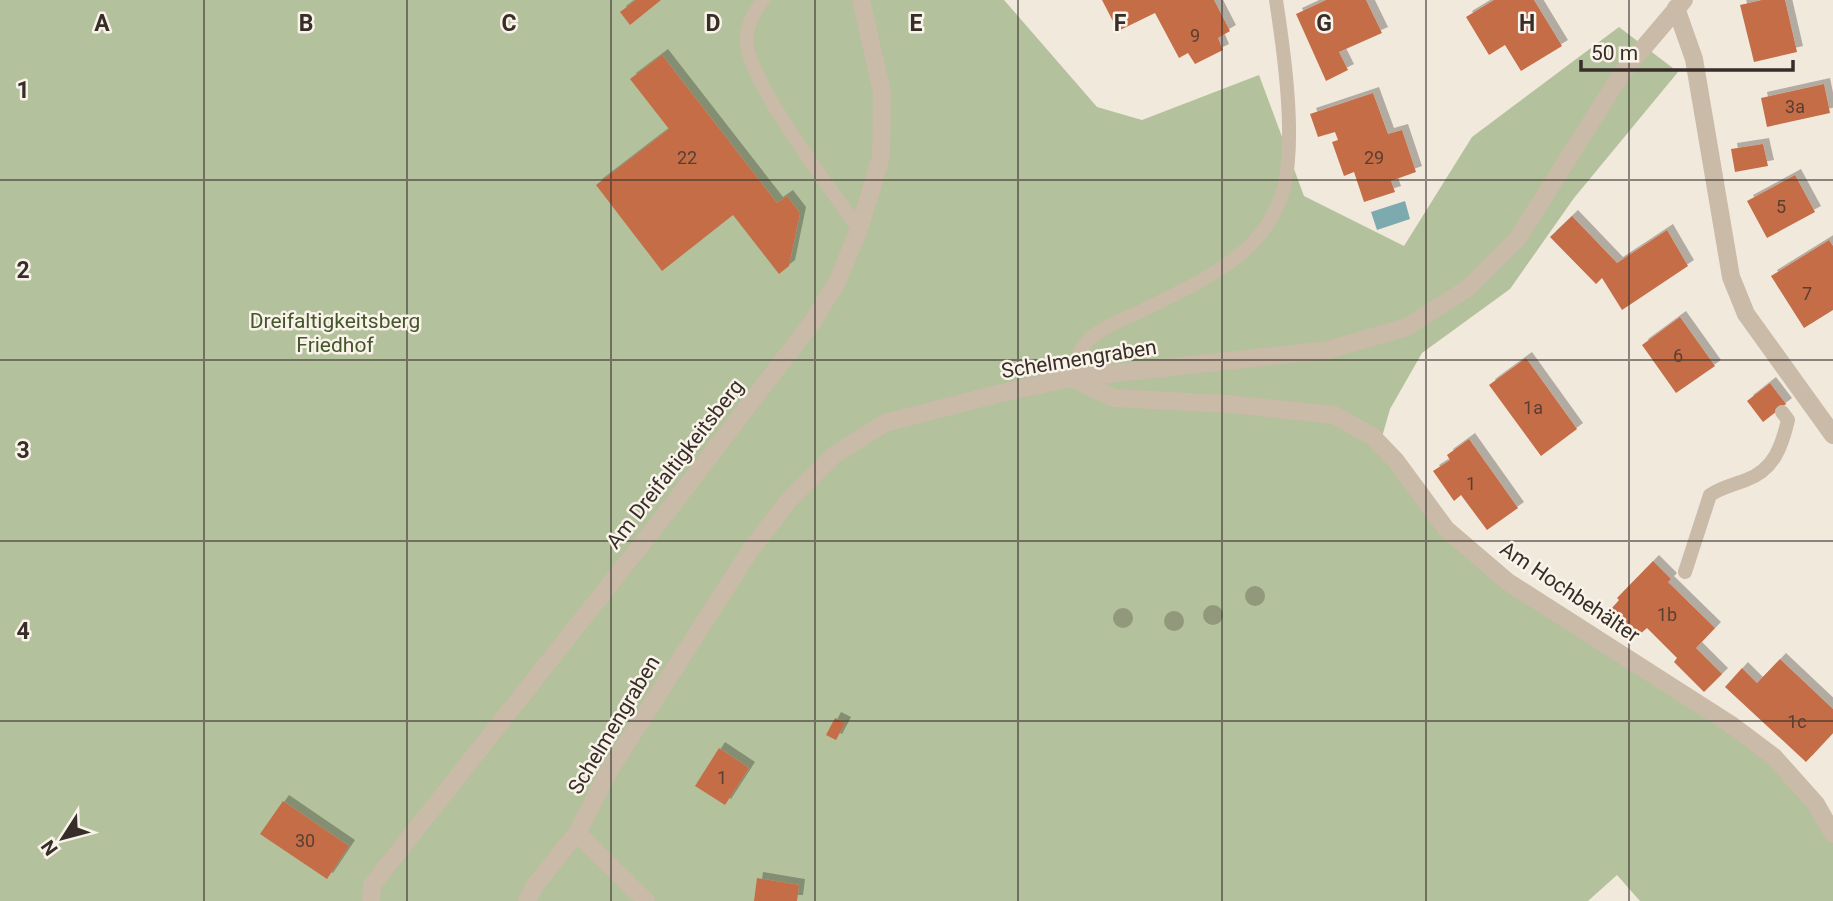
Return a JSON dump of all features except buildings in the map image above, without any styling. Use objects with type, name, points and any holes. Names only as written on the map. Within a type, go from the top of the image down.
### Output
[{"type":"street","name":"Am Dreifaltigkeitsberg","points":[[371,901],[372,885],[660,521],[813,321],[838,279],[859,229],[881,157],[882,92],[861,0]]},
{"type":"street","name":"Schelmengraben","points":[[527,901],[535,885],[577,833],[609,771],[751,549],[788,501],[834,455],[885,424],[1071,378],[1328,351],[1407,327],[1468,288],[1518,238],[1622,74],[1680,4]]},
{"type":"street","points":[[1680,4],[1694,59],[1731,277],[1746,314],[1833,435]]},
{"type":"street","name":"Am Hochbehälter","points":[[1071,378],[1114,398],[1228,404],[1334,415],[1372,436],[1396,461],[1446,529],[1508,582],[1730,724],[1774,757],[1816,804],[1833,834]]},
{"type":"street","points":[[577,833],[646,901]]},
{"type":"lane","points":[[763,0],[751,15],[747,44],[757,78],[859,229]]},
{"type":"lane","points":[[1071,378],[1076,358],[1098,332],[1213,275],[1246,251],[1269,224],[1284,186],[1289,125],[1276,0]]},
{"type":"lane","points":[[1685,572],[1710,495],[1725,486],[1749,479],[1774,461],[1788,420],[1782,412]]},
{"type":"green space","name":"Dreifaltigkeitsberg Friedhof","points":[[0,0],[1004,0],[1097,107],[1142,120],[1259,75],[1304,196],[1404,246],[1472,137],[1619,27],[1678,72],[1574,198],[1510,289],[1422,353],[1390,409],[1380,444],[1446,529],[1774,757],[1833,834],[1833,901],[1640,901],[1617,875],[1588,901],[0,901]]},
{"type":"water","points":[[1405,201],[1410,219],[1377,230],[1371,212]]}]
